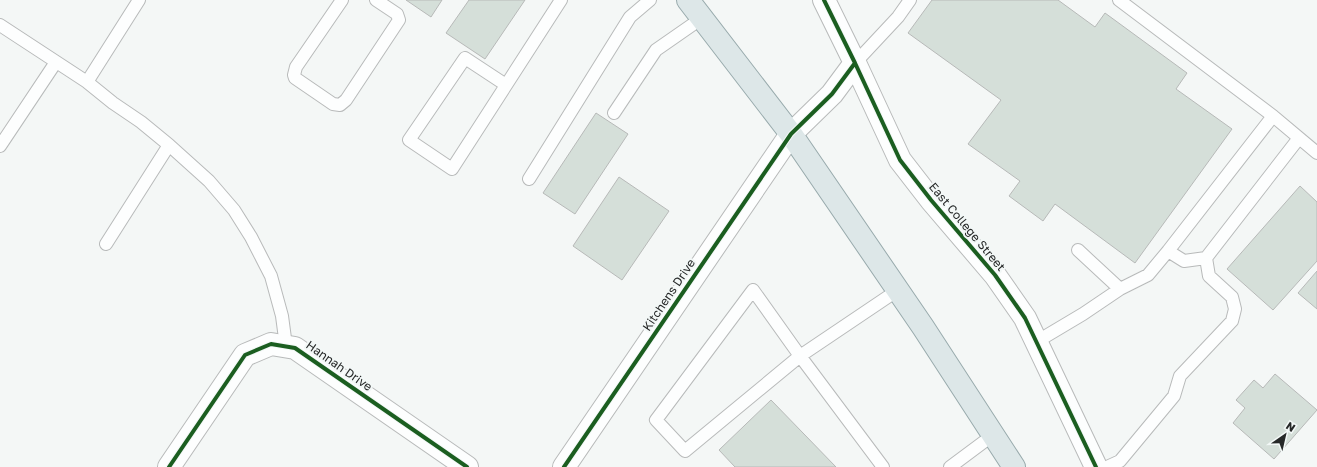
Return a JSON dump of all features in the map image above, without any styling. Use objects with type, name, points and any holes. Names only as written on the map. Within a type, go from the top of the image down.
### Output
[{"type":"main road","points":[[688,0],[791,134],[898,290],[1014,467]]},
{"type":"street","name":"East College Street","points":[[824,0],[900,160],[931,200],[995,275],[1024,318],[1096,467]]},
{"type":"street","name":"Kitchens Drive","points":[[564,467],[791,134],[832,94],[855,63]]},
{"type":"street","name":"Hannah Drive","points":[[169,467],[245,355],[271,344],[295,348],[468,467]]},
{"type":"lane","points":[[86,82],[139,0]]},
{"type":"lane","points":[[342,0],[296,67],[294,75],[295,78],[333,104],[340,105],[346,100],[399,20],[398,14],[376,0]]},
{"type":"lane","points":[[506,85],[465,58],[409,140],[452,169],[561,0]]},
{"type":"lane","points":[[529,180],[630,17],[650,0]]},
{"type":"lane","points":[[855,63],[898,17],[910,0]]},
{"type":"lane","points":[[1120,0],[1273,116],[1317,154]]},
{"type":"lane","points":[[614,113],[656,50],[702,18]]},
{"type":"lane","points":[[0,25],[86,82],[141,122],[209,181],[234,210],[251,236],[271,276],[282,316],[286,346]]},
{"type":"lane","points":[[0,146],[56,62]]},
{"type":"lane","points":[[1036,342],[1083,314],[1120,289],[1148,275],[1273,116]]},
{"type":"lane","points":[[1168,251],[1184,261],[1206,258],[1299,138]]},
{"type":"lane","points":[[106,244],[169,145]]},
{"type":"lane","points":[[1078,250],[1120,289]]},
{"type":"lane","points":[[1107,467],[1120,461],[1174,396],[1180,376],[1232,321],[1235,309],[1232,297],[1209,276],[1206,258]]},
{"type":"lane","points":[[883,467],[800,356],[753,290],[656,420],[685,450],[800,356],[898,290]]},
{"type":"lane","points":[[950,467],[993,435]]},
{"type":"building","points":[[406,0],[442,0],[431,17]]},
{"type":"building","points":[[469,0],[525,0],[485,59],[446,33]]},
{"type":"building","points":[[932,0],[1058,0],[1095,27],[1105,13],[1187,73],[1176,89],[1232,129],[1135,263],[1055,204],[1043,221],[1009,196],[1020,181],[968,144],[1001,100],[908,33]]},
{"type":"building","points":[[596,113],[628,134],[575,214],[543,193]]},
{"type":"building","points":[[619,177],[669,211],[622,280],[573,246]]},
{"type":"building","points":[[1300,186],[1317,202],[1317,261],[1273,310],[1227,269]]},
{"type":"building","points":[[1317,271],[1317,309],[1298,293]]},
{"type":"building","points":[[1275,374],[1317,410],[1274,459],[1233,423],[1245,408],[1236,400],[1254,380],[1263,388]]},
{"type":"building","points":[[771,400],[836,467],[735,467],[719,450]]},
{"type":"cycle path","points":[[824,0],[900,160],[931,200],[995,275],[1025,318],[1096,467]]},
{"type":"cycle path","points":[[564,467],[791,134],[832,94],[855,63]]},
{"type":"cycle path","points":[[169,467],[245,355],[271,344],[295,348],[467,467]]}]
